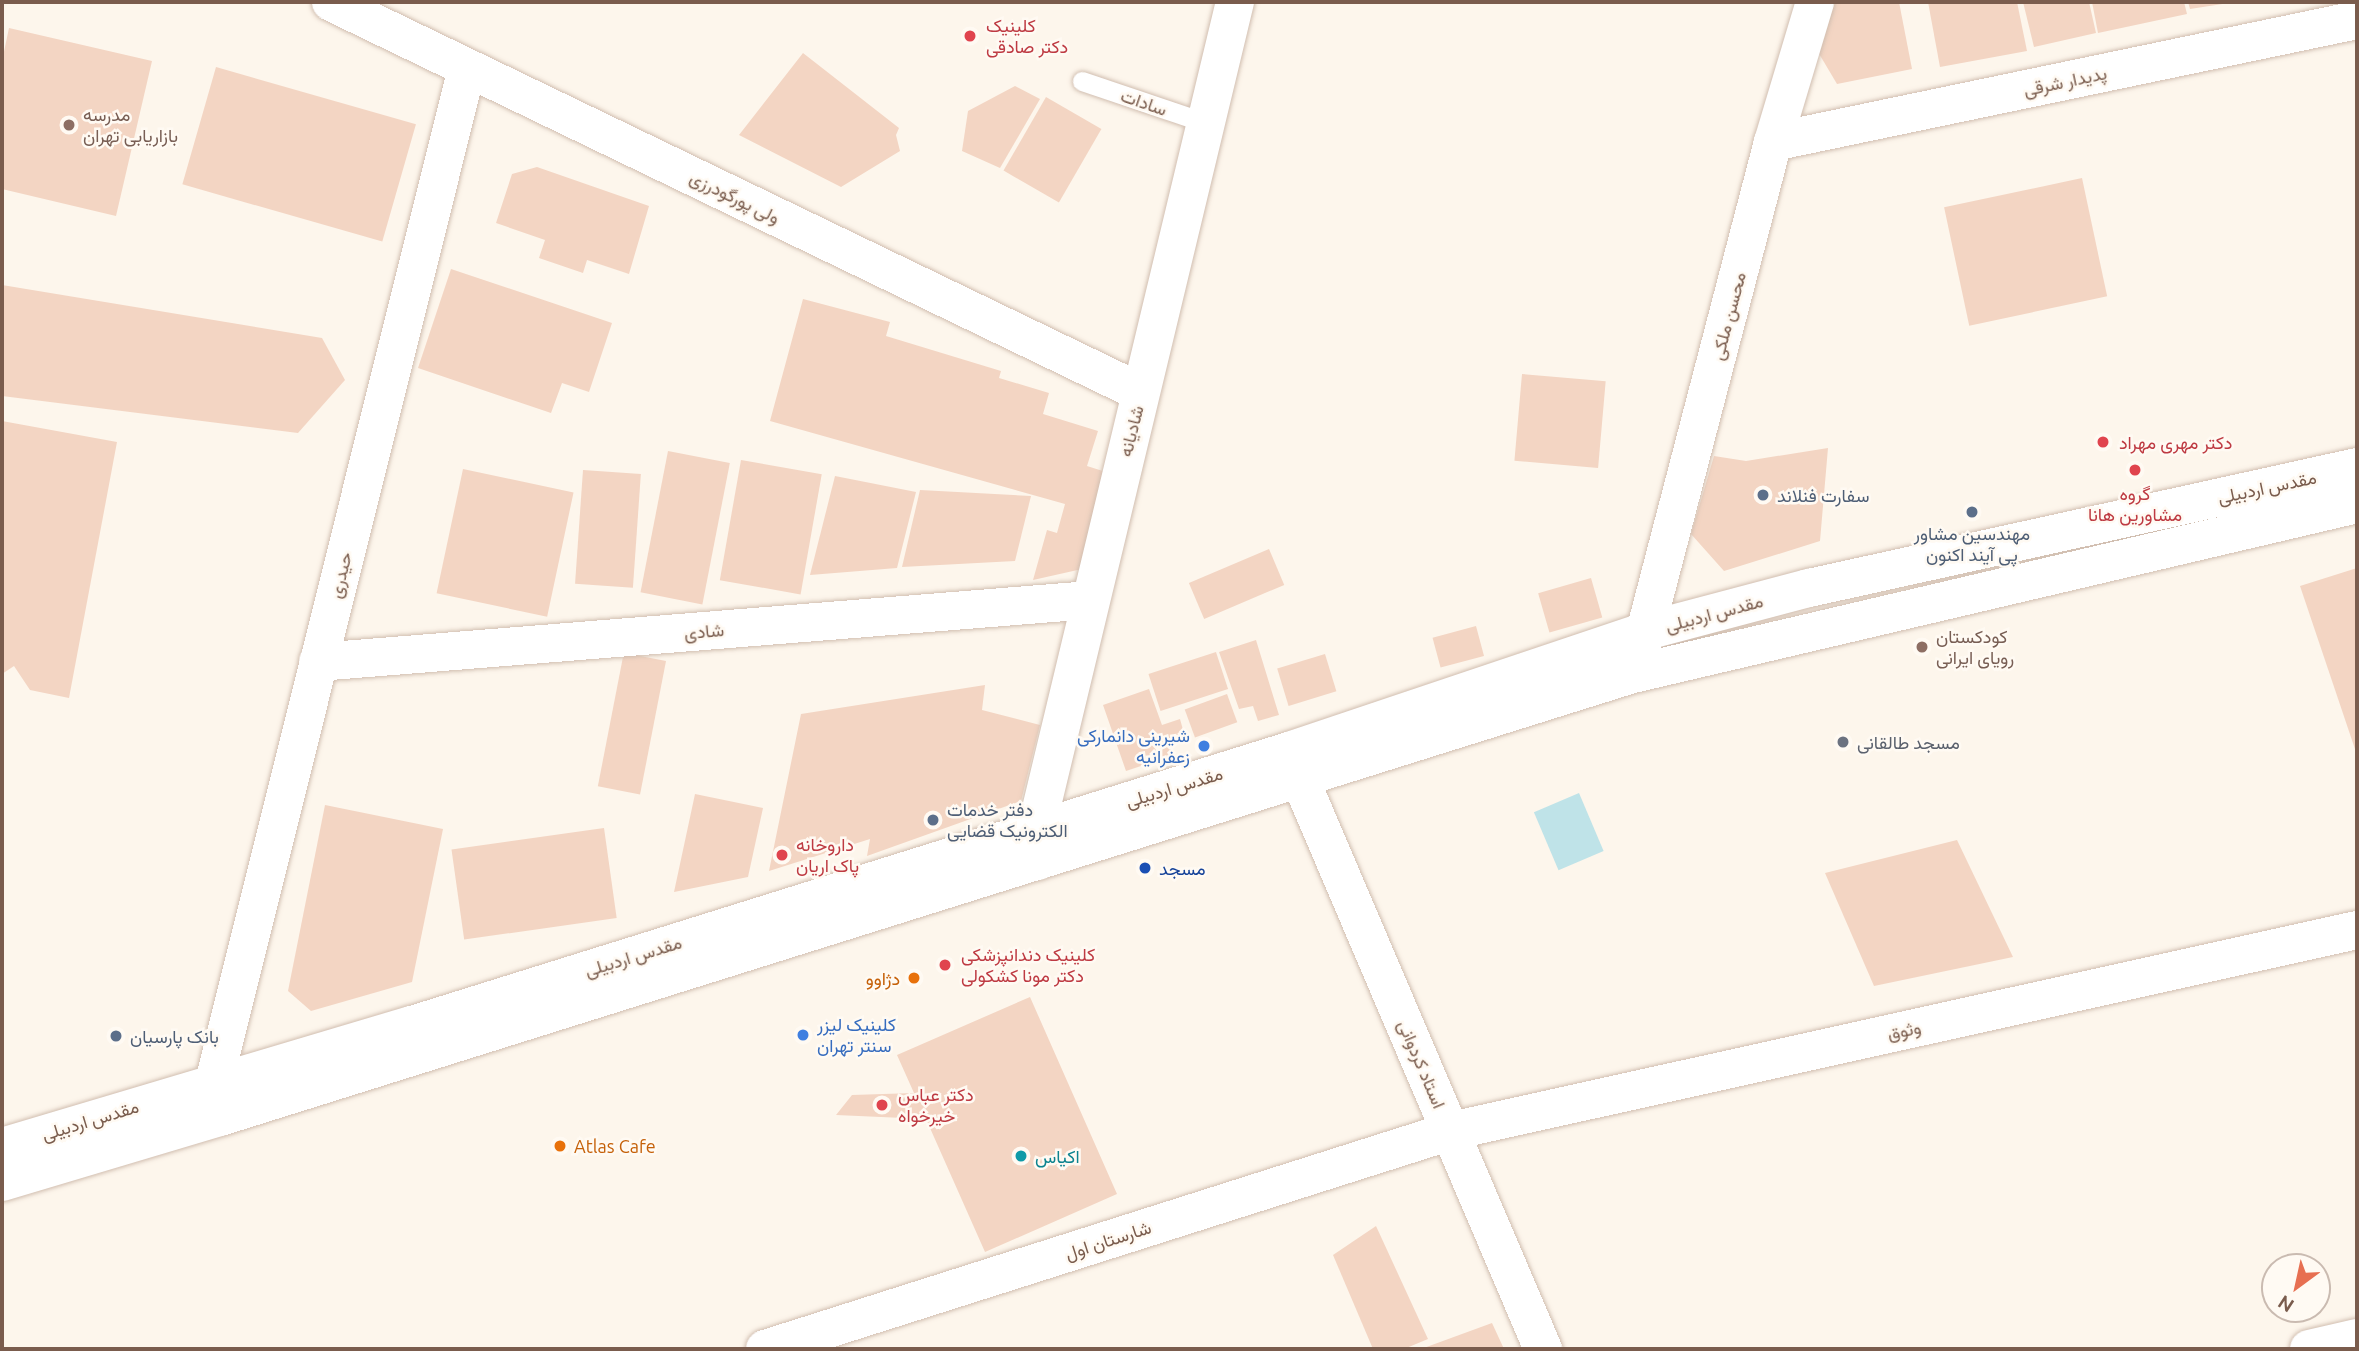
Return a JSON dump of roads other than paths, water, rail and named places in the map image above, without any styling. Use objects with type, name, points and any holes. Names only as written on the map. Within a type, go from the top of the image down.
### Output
[{"type":"street","name":"ولی پورگودرزی","points":[[331,2],[1140,392]]},
{"type":"street","name":"شادیانه","points":[[1037,846],[1090,600],[1235,2]]},
{"type":"street","name":"محسن ملکی","points":[[1633,674],[1773,142],[1815,2]]},
{"type":"street","name":"پدیدار شرقی","points":[[1773,142],[2357,20]]},
{"type":"street","name":"حیدری","points":[[217,1099],[318,663],[467,68]]},
{"type":"street","name":"مقدس اردبیلی","points":[[1296,765],[1646,631],[1810,588],[2357,467]]},
{"type":"street","name":"مقدس اردبیلی","points":[[2,1182],[217,1099],[1296,765],[1633,674],[2357,504]]},
{"type":"street","name":"شادی","points":[[318,663],[1090,600]]},
{"type":"street","name":"استاد کردوانی","points":[[1296,765],[1543,1349]]},
{"type":"street","name":"وثوق","points":[[1451,1130],[2357,930]]},
{"type":"street","name":"مقدس اردبیلی","points":[[2,1147],[217,1099]]},
{"type":"street","name":"شارستان اول","points":[[765,1349],[1451,1130]]},
{"type":"street","points":[[2309,1349],[2357,1338]]},
{"type":"lane","name":"سادات","points":[[1082,80],[1206,123]]},
{"type":"water","points":[[1579,793],[1604,851],[1559,870],[1534,812]]},
{"type":"place","name":"کلینیک دکتر صادقی","points":[[970,36]]},
{"type":"place","name":"مدرسه بازاریابی تهران","points":[[69,125]]},
{"type":"place","name":"دکتر مهری مهراد","points":[[2103,442]]},
{"type":"place","name":"گروه مشاورین هانا","points":[[2135,470]]},
{"type":"place","name":"سفارت فنلاند","points":[[1763,495]]},
{"type":"place","name":"مهندسین مشاور پی آیند اکنون","points":[[1972,512]]},
{"type":"place","name":"کودکستان رویای ایرانی","points":[[1922,647]]},
{"type":"place","name":"مسجد طالقانی","points":[[1843,742]]},
{"type":"place","name":"شیرینی دانمارکی زعفرانیه","points":[[1204,746]]},
{"type":"place","name":"دفتر خدمات الکترونیک قضایی","points":[[933,820]]},
{"type":"place","name":"داروخانه پاک اریان","points":[[782,855]]},
{"type":"place","name":"مسجد","points":[[1145,868]]},
{"type":"place","name":"کلینیک دندانپزشکی دکتر مونا کشکولی","points":[[945,965]]},
{"type":"place","name":"دژاوو","points":[[914,978]]},
{"type":"place","name":"کلینیک لیزر سنتر تهران","points":[[803,1035]]},
{"type":"place","name":"بانک پارسیان","points":[[116,1036]]},
{"type":"place","name":"دکتر عباس خیرخواه","points":[[882,1105]]},
{"type":"place","name":"Atlas Cafe","points":[[560,1146]]},
{"type":"place","name":"اکیاس","points":[[1021,1156]]}]
